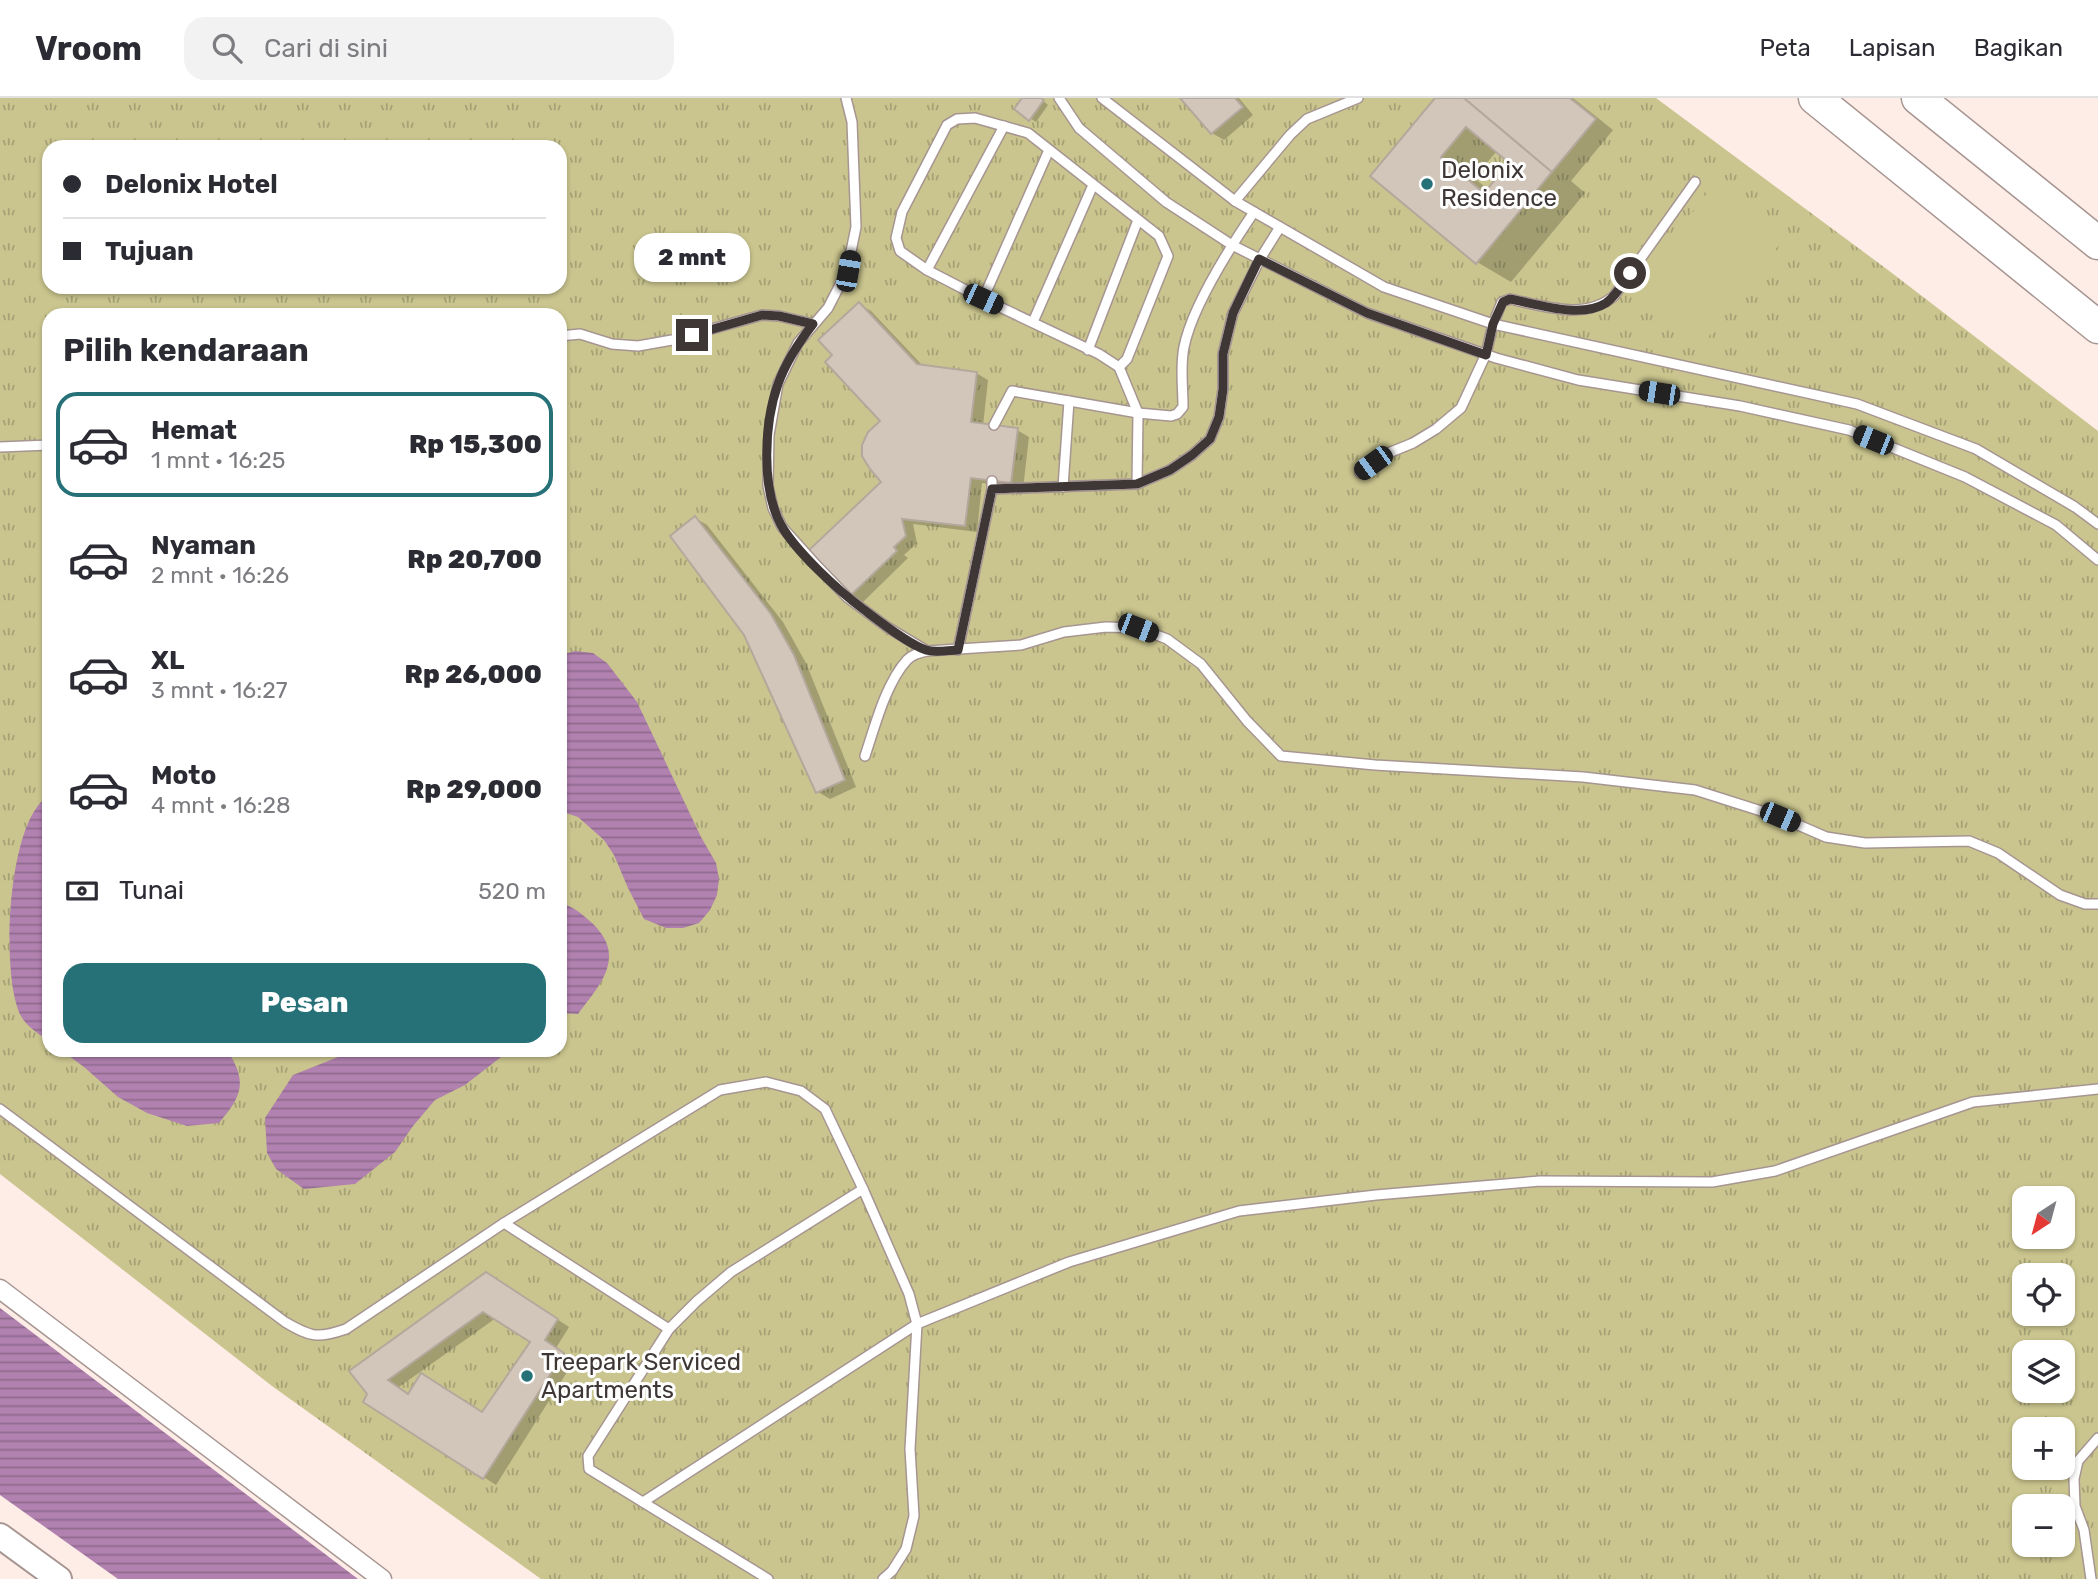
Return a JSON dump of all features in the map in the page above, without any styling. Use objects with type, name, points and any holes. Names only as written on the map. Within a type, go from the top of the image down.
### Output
[{"type":"highway","points":[[1815,98],[2098,327]]},
{"type":"highway","points":[[1918,98],[2098,243]]},
{"type":"main road","points":[[0,1536],[59,1579]]},
{"type":"street","points":[[0,1289],[382,1579]]},
{"type":"lane","points":[[846,98],[852,122],[856,227],[848,271],[828,308],[798,344],[778,384],[769,435],[768,486],[773,508],[782,527],[848,598],[887,627],[927,651]]},
{"type":"lane","points":[[1059,98],[1079,128],[1166,202],[1232,245],[1367,313],[1486,355],[1578,380],[1740,406],[1849,430],[1965,477],[2056,525],[2098,560]]},
{"type":"lane","points":[[1102,98],[1235,201],[1384,287],[1493,324],[1857,404],[1976,449],[2075,507],[2098,524]]},
{"type":"lane","points":[[1235,201],[1290,135],[1307,119],[1358,98]]},
{"type":"lane","points":[[1119,367],[1128,359],[1168,256],[1159,236],[1028,133],[975,118],[957,119],[947,125],[902,212],[895,238],[900,251],[927,270],[1119,367],[1138,413],[1137,484]]},
{"type":"lane","points":[[927,270],[1004,126]]},
{"type":"lane","points":[[983,299],[1049,150]]},
{"type":"lane","points":[[1360,473],[1386,454],[1413,443],[1436,429],[1461,408],[1486,355],[1493,324],[1503,302],[1510,299],[1571,311],[1604,304],[1614,296],[1695,182]]},
{"type":"lane","points":[[1033,322],[1093,185]]},
{"type":"lane","points":[[994,425],[1012,391],[1138,413],[1171,416],[1177,414],[1183,407],[1184,347],[1195,315],[1232,245],[1254,212]]},
{"type":"lane","points":[[1088,350],[1138,220]]},
{"type":"lane","points":[[958,650],[992,485],[1063,487],[1137,484],[1170,470],[1210,439],[1219,417],[1223,389],[1223,354],[1233,313],[1259,259],[1279,227]]},
{"type":"lane","points":[[567,335],[580,334],[612,344],[638,346],[672,340],[762,315],[813,324]]},
{"type":"lane","points":[[1063,487],[1069,401]]},
{"type":"lane","points":[[0,447],[42,445]]},
{"type":"lane","points":[[865,756],[886,696],[915,653],[1021,645],[1064,632],[1106,627],[1138,628],[1167,639],[1201,664],[1247,721],[1281,756],[1375,765],[1583,777],[1695,790],[1780,817],[1826,836],[1865,843],[1969,841],[1998,853],[2060,895],[2085,904],[2098,904]]},
{"type":"lane","points":[[0,1109],[285,1322],[307,1335],[325,1336],[346,1329],[504,1223],[720,1090],[766,1082],[802,1091],[825,1109],[909,1294],[917,1324],[910,1449],[914,1516],[906,1549],[892,1571],[883,1579]]},
{"type":"lane","points":[[643,1502],[917,1324],[1069,1262],[1238,1211],[1376,1195],[1540,1181],[1712,1182],[1775,1171],[1973,1102],[2098,1090]]},
{"type":"lane","points":[[768,1579],[589,1469],[589,1456],[669,1329],[697,1301],[732,1272],[863,1189]]},
{"type":"lane","points":[[504,1223],[669,1329]]},
{"type":"lane","points":[[2091,1579],[2084,1530],[2075,1506],[2074,1479],[2078,1461],[2098,1438]]},
{"type":"green space","points":[[0,98],[1656,98],[1888,270],[2098,431],[2098,1579],[541,1579],[272,1386],[0,1174]]},
{"type":"green space","points":[[1715,183],[1785,237],[1706,340],[1636,286]]},
{"type":"shaded area","points":[[567,653],[593,653],[607,663],[637,702],[716,863],[719,879],[717,895],[710,910],[699,923],[683,928],[666,928],[644,919],[614,855],[604,840],[578,817],[567,813]]},
{"type":"shaded area","points":[[42,803],[42,1036],[21,1016],[14,996],[11,968],[11,900],[16,865],[24,834],[35,810]]},
{"type":"shaded area","points":[[567,906],[592,923],[608,947],[607,970],[578,1014],[567,1013]]},
{"type":"shaded area","points":[[70,1057],[231,1057],[238,1071],[240,1088],[233,1105],[219,1123],[187,1126],[147,1113],[118,1097]]},
{"type":"shaded area","points":[[338,1057],[501,1057],[465,1085],[435,1100],[395,1152],[355,1184],[304,1189],[276,1169],[267,1153],[265,1118],[293,1075]]},
{"type":"shaded area","points":[[0,1308],[358,1579],[118,1579],[0,1495]]},
{"type":"building","points":[[1022,98],[1044,100],[1029,121],[1014,109]]},
{"type":"building","points":[[1180,98],[1235,98],[1243,107],[1211,134]]},
{"type":"building","name":"Delonix Residence","points":[[1435,98],[1464,98],[1552,172],[1476,264],[1370,176]],"holes":[[[1466,127],[1509,163],[1484,193],[1441,157]]]},
{"type":"building","points":[[1464,98],[1570,98],[1596,119],[1552,172]]},
{"type":"building","points":[[859,302],[917,364],[977,372],[971,422],[1018,428],[1011,483],[971,478],[965,526],[902,519],[906,536],[894,547],[897,551],[850,596],[807,552],[881,482],[862,456],[862,445],[868,432],[880,421],[825,362],[832,355],[818,340]]},
{"type":"building","points":[[695,516],[771,614],[794,655],[845,780],[816,793],[744,635],[670,536]]},
{"type":"building","name":"Treepark Serviced Apartments","points":[[486,1272],[558,1319],[545,1340],[564,1353],[483,1479],[363,1402],[367,1394],[349,1371]],"holes":[[[483,1312],[530,1342],[482,1412],[421,1373],[408,1394],[388,1380]]]},
{"type":"place","name":"Delonix Residence","points":[[1427,184]]},
{"type":"place","name":"Treepark Serviced Apartments","points":[[527,1376]]},
{"type":"route","points":[[692,335],[762,315],[813,324],[798,344],[778,384],[767,458],[768,486],[773,508],[782,527],[848,598],[887,627],[927,651],[958,650],[992,489],[1137,484],[1170,470],[1192,455],[1210,439],[1219,417],[1223,389],[1223,354],[1233,313],[1259,259],[1367,313],[1486,355],[1493,324],[1503,302],[1510,299],[1571,311],[1594,307],[1604,304],[1614,296],[1630,273]]}]
